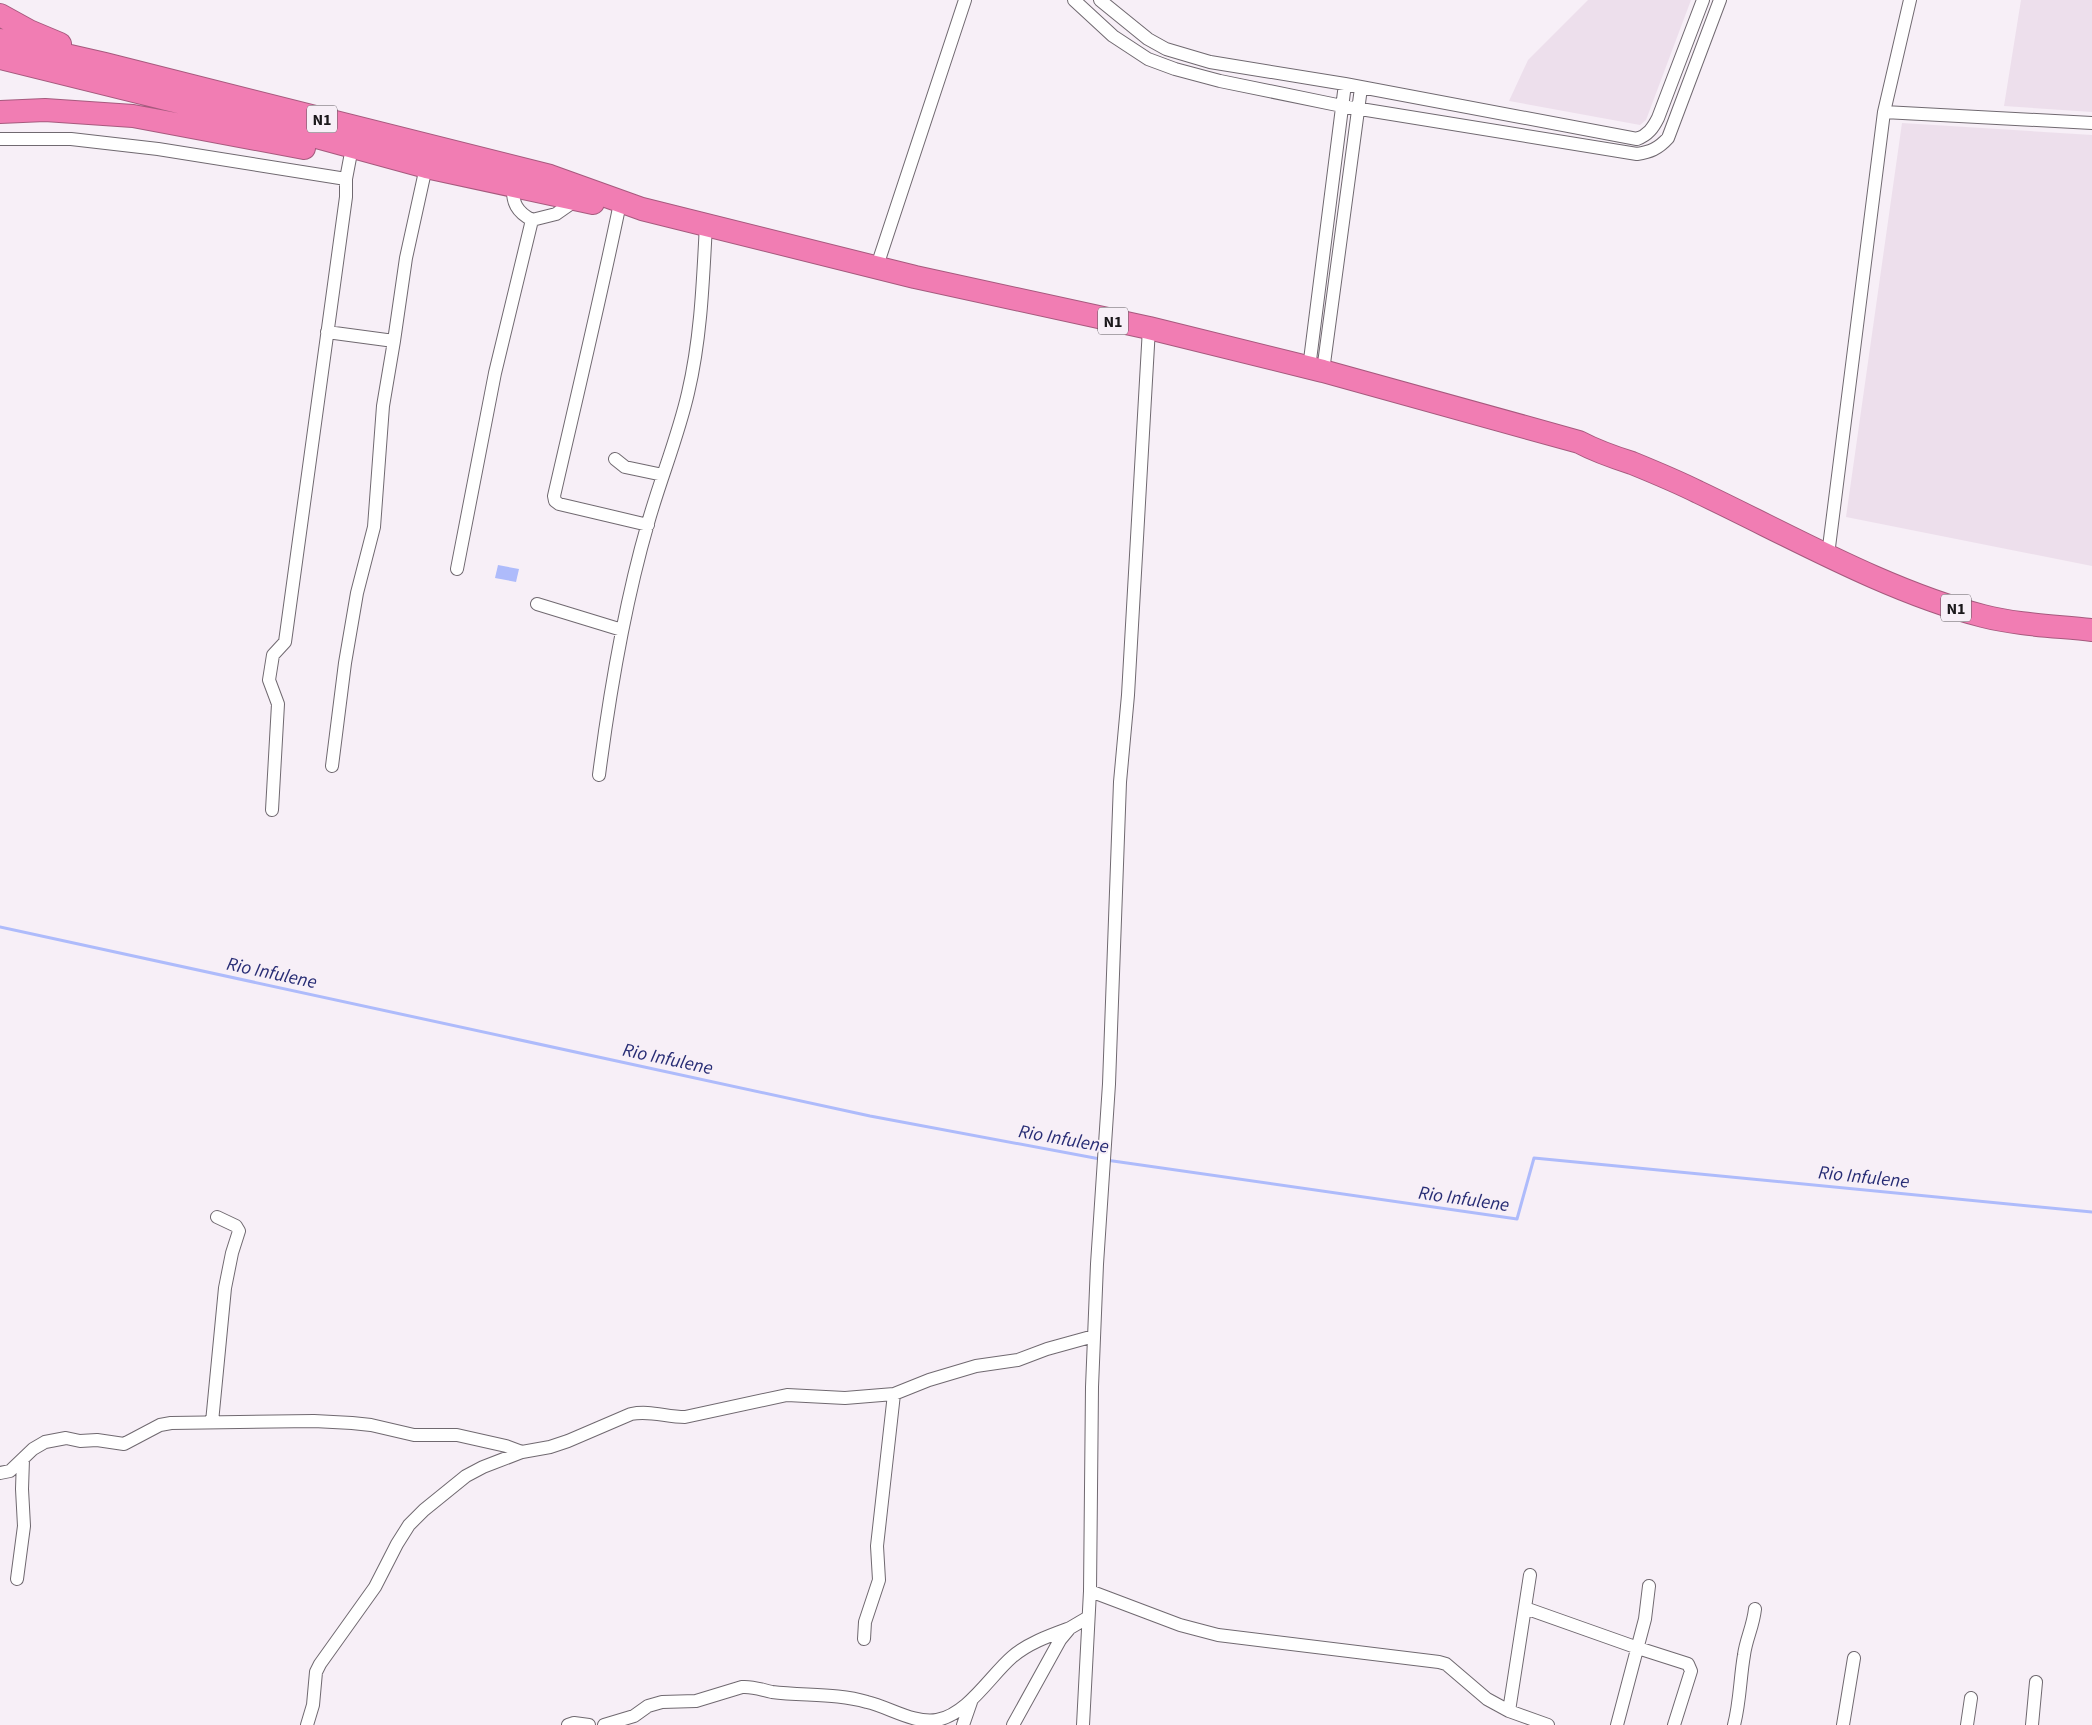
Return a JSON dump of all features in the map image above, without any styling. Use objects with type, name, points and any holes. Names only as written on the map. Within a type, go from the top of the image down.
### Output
[{"type":"highway","points":[[0,15],[29,31],[104,64]]},
{"type":"highway","name":"N1","points":[[0,40],[104,64],[550,176],[642,209],[924,279],[1149,328],[1316,370],[1589,447],[1667,477],[1779,530],[1828,556],[1961,610],[2012,621],[2092,630]]},
{"type":"highway","name":"N1","points":[[0,58],[276,126],[423,166],[576,200],[619,208],[642,209]]},
{"type":"highway","points":[[0,112],[45,110],[133,116],[393,166],[423,166]]},
{"type":"street","points":[[877,266],[966,0]]},
{"type":"street","points":[[1074,0],[1113,36],[1148,59],[1175,69],[1220,81],[1342,106],[1637,154],[1649,152],[1660,146],[1668,138],[1720,0]]},
{"type":"street","points":[[1100,0],[1132,28],[1166,49],[1218,64],[1345,84],[1637,139],[1645,136],[1653,128],[1658,118],[1703,0]]},
{"type":"street","points":[[1828,556],[1884,112],[1910,0]]},
{"type":"street","points":[[1316,370],[1345,84]]},
{"type":"street","points":[[1316,370],[1361,88]]},
{"type":"street","points":[[1884,112],[2092,123]]},
{"type":"street","points":[[0,139],[71,139],[158,149],[346,179]]},
{"type":"street","points":[[272,810],[278,704],[269,680],[273,654],[285,642],[350,158]]},
{"type":"street","points":[[332,766],[345,662],[357,593],[374,527],[382,406],[423,166]]},
{"type":"street","points":[[513,186],[512,196],[517,208],[522,214],[532,220],[556,214],[576,200]]},
{"type":"street","points":[[619,208],[554,496],[555,501],[559,504],[648,525]]},
{"type":"street","points":[[457,569],[495,373],[532,220]]},
{"type":"street","points":[[599,775],[608,708],[622,630],[648,525],[688,393],[701,310],[706,224]]},
{"type":"street","points":[[1083,1725],[1087,1618],[1090,1591],[1097,1264],[1109,1084],[1120,782],[1129,677],[1149,328]]},
{"type":"street","points":[[328,332],[394,341]]},
{"type":"street","points":[[615,460],[625,467],[663,475]]},
{"type":"street","points":[[537,604],[622,630]]},
{"type":"street","points":[[212,1422],[225,1288],[232,1252],[239,1231],[236,1226],[217,1218]]},
{"type":"street","points":[[307,1725],[316,1672],[375,1587],[409,1525],[424,1510],[466,1476],[483,1467],[522,1452],[550,1447],[568,1441],[631,1414],[642,1412],[685,1418],[787,1395],[845,1398],[894,1394],[929,1380],[976,1366],[1018,1360],[1047,1349],[1094,1336]]},
{"type":"street","points":[[864,1639],[865,1622],[879,1580],[877,1546],[894,1394]]},
{"type":"street","points":[[0,1474],[10,1471],[33,1449],[45,1442],[60,1438],[80,1442],[97,1440],[124,1444],[160,1425],[171,1423],[314,1421],[352,1423],[371,1425],[414,1435],[457,1435],[506,1446],[522,1452]]},
{"type":"street","points":[[17,1579],[24,1526],[23,1459]]},
{"type":"street","points":[[1509,1711],[1530,1575]]},
{"type":"street","points":[[1616,1725],[1645,1619],[1649,1586]]},
{"type":"street","points":[[1090,1591],[1180,1625],[1218,1635],[1446,1664],[1486,1699],[1509,1711],[1548,1725]]},
{"type":"street","points":[[1525,1608],[1690,1666],[1691,1670],[1674,1725]]},
{"type":"street","points":[[1734,1725],[1744,1654],[1753,1626],[1755,1609]]},
{"type":"street","points":[[963,1725],[971,1702],[985,1684],[1013,1656],[1045,1637],[1070,1628],[1087,1618]]},
{"type":"street","points":[[1013,1725],[1060,1640],[1070,1628]]},
{"type":"street","points":[[1843,1725],[1854,1658]]},
{"type":"street","points":[[2032,1725],[2036,1682]]},
{"type":"street","points":[[604,1725],[634,1716],[648,1706],[662,1702],[696,1701],[742,1687],[772,1692],[854,1698],[906,1716],[940,1722],[971,1702]]},
{"type":"street","points":[[1967,1725],[1971,1698]]},
{"type":"street","points":[[568,1725],[574,1723],[589,1725]]},
{"type":"shaded area","points":[[1588,0],[1691,0],[1646,120],[1640,125],[1509,101],[1528,60]]},
{"type":"shaded area","points":[[2021,0],[2092,0],[2092,112],[2004,106]]},
{"type":"shaded area","points":[[1902,123],[2092,135],[2092,566],[1846,517]]},
{"type":"water","points":[[498,565],[519,569],[516,582],[495,578]]},
{"type":"waterway","name":"Rio Infulene","points":[[0,927],[870,1116],[1100,1159]]},
{"type":"waterway","name":"Rio Infulene","points":[[1106,1160],[1517,1219],[1534,1158],[2092,1212]]}]
